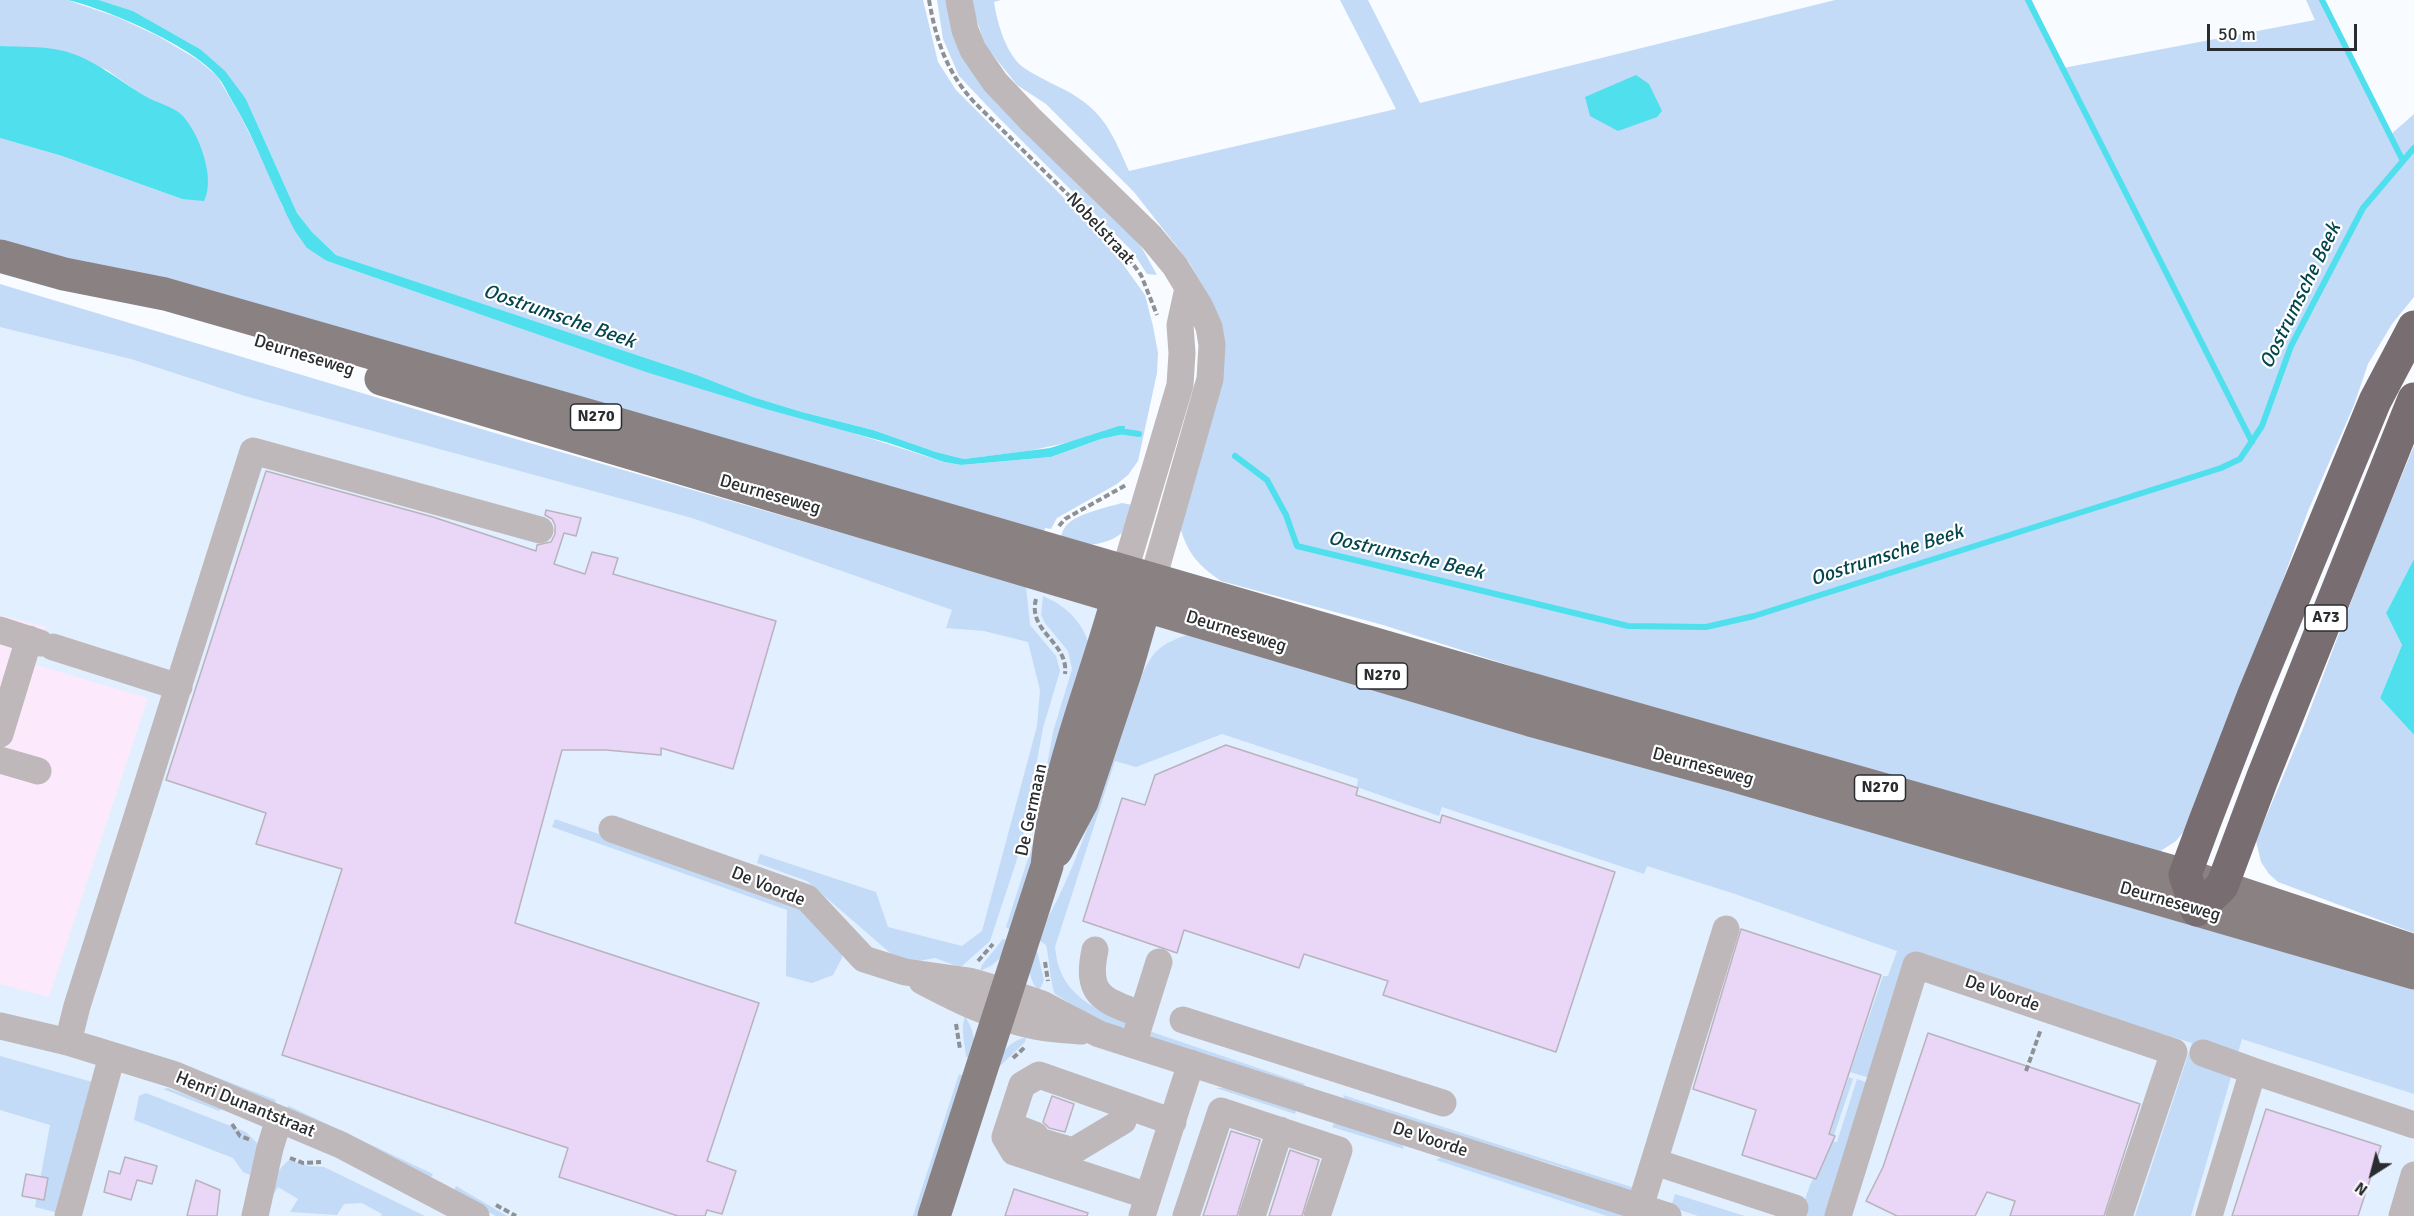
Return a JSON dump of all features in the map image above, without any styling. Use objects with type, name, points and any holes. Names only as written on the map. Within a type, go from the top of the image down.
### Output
[{"type":"highway","name":"A73","points":[[2186,875],[2253,694],[2375,400],[2414,327]]},
{"type":"highway","name":"A73","points":[[2222,886],[2262,779],[2414,399]]},
{"type":"highway","points":[[2186,875],[2197,910],[2222,886]]},
{"type":"main road","name":"Deurneseweg","points":[[0,256],[64,274],[165,294],[1135,588],[2186,875],[2414,951]]},
{"type":"main road","name":"Deurneseweg","points":[[1135,588],[1530,720],[1732,775],[2414,974]]},
{"type":"main road","name":"De Germaan","points":[[934,1216],[1047,866],[1067,834],[1082,802],[1128,667],[1135,588]]},
{"type":"street","name":"Nobelstraat","points":[[958,0],[965,30],[973,50],[995,82],[1151,237],[1175,266],[1209,327],[1212,356],[1210,379],[1135,588]]},
{"type":"street","points":[[68,1042],[77,1006],[253,451],[540,530]]},
{"type":"street","points":[[0,630],[178,687]]},
{"type":"street","points":[[0,734],[41,643]]},
{"type":"street","points":[[0,760],[38,771]]},
{"type":"street","name":"De Voorde","points":[[612,829],[807,898],[864,959],[905,972],[964,999],[1003,1004],[1035,1026],[1099,1034],[1668,1216]]},
{"type":"street","points":[[1640,1207],[1726,929]]},
{"type":"street","points":[[1095,950],[1092,963],[1094,986],[1100,996],[1142,1015]]},
{"type":"street","points":[[1134,1045],[1159,962]]},
{"type":"street","name":"De Voorde","points":[[1838,1216],[1916,965],[2174,1052],[2119,1216]]},
{"type":"street","points":[[1183,1020],[1443,1103]]},
{"type":"street","name":"Henri Dunantstraat","points":[[0,1026],[68,1042],[175,1075],[341,1145],[476,1216]]},
{"type":"street","points":[[2203,1053],[2414,1125]]},
{"type":"street","points":[[68,1216],[112,1056]]},
{"type":"street","points":[[1173,1122],[1039,1075],[1022,1085],[1005,1137],[1014,1152],[1145,1206],[1173,1122],[1191,1063]]},
{"type":"street","points":[[1322,1105],[1333,1068]]},
{"type":"street","points":[[2209,1216],[2253,1071]]},
{"type":"street","points":[[1009,1125],[1035,1135],[1039,1141],[1073,1151],[1123,1121],[1127,1106]]},
{"type":"street","points":[[1186,1216],[1221,1111],[1339,1149],[1317,1216]]},
{"type":"street","points":[[264,1214],[270,1149],[279,1119]]},
{"type":"street","points":[[1252,1216],[1280,1130]]},
{"type":"street","points":[[1655,1162],[1795,1208]]},
{"type":"street","points":[[2402,1216],[2414,1175]]},
{"type":"path","name":"Nobelstraat","points":[[929,0],[939,47],[956,80],[974,102],[1119,245],[1142,276],[1158,320]]},
{"type":"path","points":[[1063,683],[1066,667],[1063,655],[1040,628],[1035,613],[1035,603],[1055,531],[1062,522],[1131,481]]},
{"type":"path","points":[[960,1054],[956,1028],[964,999],[977,962],[996,939]]},
{"type":"path","points":[[2026,1071],[2047,1009]]},
{"type":"path","name":"Henri Dunantstraat","points":[[226,1117],[240,1136],[303,1163],[322,1162],[330,1166]]},
{"type":"shaded area","points":[[0,0],[67,0],[117,17],[158,36],[198,60],[217,76],[240,115],[283,208],[327,261],[462,308],[944,462],[961,465],[1051,457],[1101,439],[1124,434],[1028,451],[964,459],[936,452],[873,430],[753,397],[697,375],[336,255],[312,232],[297,213],[246,99],[200,49],[133,11],[99,0],[923,0],[938,62],[956,90],[1105,239],[1145,295],[1158,353],[1157,373],[1138,461],[1128,475],[1117,484],[1057,518],[1051,529],[1045,528],[1043,536],[0,244],[0,138],[62,156],[182,199],[145,97],[107,70],[63,51],[0,46]]},
{"type":"shaded area","points":[[937,0],[946,0],[961,50],[989,94],[1137,239],[1157,275],[1147,274],[1132,251],[959,76],[943,39]]},
{"type":"shaded area","points":[[970,0],[1001,0],[994,2],[995,10],[1003,38],[1012,55],[1024,68],[1070,93],[1092,109],[1111,133],[1129,171],[1396,109],[1340,0],[1368,0],[1420,103],[1835,0],[2032,0],[2063,68],[2315,20],[2306,0],[2324,0],[2389,136],[2414,114],[2414,297],[2392,324],[2368,364],[2354,405],[2308,511],[2198,814],[2176,841],[2156,854],[1558,681],[1383,625],[1221,581],[1195,558],[1180,527],[1210,299],[1189,262],[1134,192],[1046,104],[1017,85],[985,45]]},
{"type":"shaded area","points":[[0,284],[488,431],[1026,586],[1030,625],[1056,656],[1060,671],[1043,728],[1021,847],[990,941],[962,966],[935,958],[912,962],[896,958],[807,881],[757,863],[760,854],[876,892],[888,927],[962,946],[982,931],[1037,726],[1040,690],[1028,642],[984,631],[946,628],[952,610],[692,518],[245,396],[131,359],[0,327]]},
{"type":"shaded area","points":[[0,294],[1513,726],[2414,1045],[2414,1216],[0,1216]]},
{"type":"shaded area","points":[[2414,446],[2414,559],[2386,613],[2402,645],[2380,698],[2414,735],[2414,933],[2278,882],[2261,862],[2256,841],[2302,731],[2370,552]]},
{"type":"shaded area","points":[[1122,503],[1138,506],[1133,520],[1115,538],[1097,544],[1058,544],[1069,522]]},
{"type":"shaded area","points":[[1043,596],[1059,604],[1072,615],[1082,628],[1089,644],[1014,933],[1006,927],[1033,843],[1053,732],[1072,669],[1068,651],[1041,615]]},
{"type":"shaded area","points":[[0,615],[46,627],[36,665],[148,698],[49,997],[0,984]]},
{"type":"shaded area","points":[[1198,632],[2414,983],[2414,1094],[2242,1039],[2191,1216],[2135,1216],[2192,1043],[1923,961],[1873,1079],[1850,1072],[1883,976],[1888,976],[1897,951],[1735,894],[1647,866],[1644,874],[1442,807],[1439,816],[1357,787],[1358,779],[1222,734],[1136,767],[1115,761],[1055,947],[1060,970],[1072,990],[1100,1011],[1132,1025],[1114,1030],[1055,994],[1046,945],[1036,938],[1064,886],[1086,832],[1148,662],[1157,650],[1168,643]]},
{"type":"shaded area","points":[[555,819],[787,899],[812,915],[841,946],[842,958],[833,975],[812,983],[786,976],[787,910],[552,827]]},
{"type":"shaded area","points":[[1003,939],[1011,941],[1005,951],[995,963],[980,971],[982,965]]},
{"type":"shaded area","points":[[1034,948],[1037,951],[1044,980],[1039,991],[1035,987],[1030,971],[1030,959]]},
{"type":"shaded area","points":[[965,1016],[974,1036],[973,1059],[966,1057],[963,1031]]},
{"type":"shaded area","points":[[1149,1031],[1305,1084],[1300,1088],[1151,1041],[1147,1033]]},
{"type":"shaded area","points":[[92,1035],[169,1059],[276,1100],[274,1105],[97,1041]]},
{"type":"shaded area","points":[[1026,1037],[1025,1042],[998,1068],[1007,1048]]},
{"type":"shaded area","points":[[0,1056],[96,1083],[59,1213],[35,1207],[50,1125],[0,1110]]},
{"type":"shaded area","points":[[959,1074],[968,1078],[923,1216],[913,1216]]},
{"type":"shaded area","points":[[1849,1077],[1853,1079],[1834,1135],[1829,1134]]},
{"type":"shaded area","points":[[1857,1079],[1871,1084],[1827,1216],[1799,1216],[1810,1185],[1832,1141],[1837,1142]]},
{"type":"shaded area","points":[[1233,1087],[1297,1108],[1295,1114],[1216,1088]]},
{"type":"shaded area","points":[[168,1088],[223,1108],[219,1111],[163,1089]]},
{"type":"shaded area","points":[[146,1093],[246,1132],[259,1145],[250,1175],[243,1172],[233,1158],[134,1120],[139,1096]]},
{"type":"shaded area","points":[[1343,1095],[1644,1191],[1641,1198],[1565,1175],[1567,1169],[1552,1164],[1346,1104]]},
{"type":"shaded area","points":[[289,1106],[433,1174],[430,1179],[284,1109]]},
{"type":"shaded area","points":[[1336,1121],[1401,1142],[1404,1149],[1332,1127]]},
{"type":"shaded area","points":[[1445,1155],[1632,1216],[1607,1216],[1436,1160]]},
{"type":"shaded area","points":[[289,1160],[308,1166],[324,1167],[425,1216],[381,1216],[382,1214],[362,1203],[344,1204],[337,1215],[290,1212],[298,1199],[278,1187],[270,1200],[275,1178]]},
{"type":"shaded area","points":[[456,1186],[507,1216],[496,1216],[453,1192]]},
{"type":"shaded area","points":[[1675,1194],[1745,1216],[1698,1216],[1671,1207]]},
{"type":"water","points":[[67,0],[99,0],[133,11],[200,49],[225,71],[246,99],[297,213],[312,232],[336,255],[697,375],[753,397],[873,430],[936,452],[964,459],[1050,448],[1119,426],[1125,426],[1124,434],[1101,439],[1051,457],[961,465],[944,462],[889,443],[766,409],[646,372],[327,261],[307,248],[295,231],[249,131],[217,76],[205,64],[169,41],[103,11]]},
{"type":"water","points":[[0,46],[49,48],[76,55],[182,115],[200,144],[204,156],[208,180],[204,201],[182,199],[62,156],[0,138]]},
{"type":"water","points":[[1636,75],[1649,84],[1662,111],[1657,117],[1618,131],[1590,116],[1585,97]]},
{"type":"water","points":[[2414,559],[2414,735],[2380,698],[2402,645],[2386,613]]},
{"type":"building","points":[[266,471],[433,517],[536,551],[537,545],[551,542],[555,534],[555,525],[552,519],[545,515],[546,510],[581,518],[576,536],[564,533],[554,564],[585,574],[592,552],[618,558],[613,574],[776,621],[733,769],[661,748],[661,755],[606,750],[562,750],[515,923],[759,1003],[707,1161],[736,1171],[722,1214],[707,1210],[705,1216],[678,1216],[559,1177],[568,1148],[282,1055],[342,869],[256,844],[266,813],[166,780]]},
{"type":"building","points":[[1226,745],[1358,788],[1356,795],[1440,823],[1442,815],[1615,872],[1556,1052],[1383,995],[1388,981],[1304,954],[1299,968],[1184,930],[1177,953],[1083,921],[1122,798],[1145,805],[1155,775]]},
{"type":"building","points":[[1741,929],[1881,975],[1829,1134],[1835,1136],[1816,1179],[1742,1155],[1756,1110],[1693,1089]]},
{"type":"building","points":[[1928,1033],[2140,1104],[2104,1216],[2010,1216],[2015,1201],[1987,1192],[1975,1216],[1897,1216],[1866,1201],[1883,1167]]},
{"type":"building","points":[[1052,1096],[1074,1104],[1065,1132],[1049,1128],[1043,1122]]},
{"type":"building","points":[[2266,1109],[2381,1146],[2358,1216],[2232,1216]]},
{"type":"building","points":[[1231,1131],[1260,1140],[1237,1216],[1203,1216]]},
{"type":"building","points":[[1290,1150],[1319,1160],[1302,1216],[1269,1216]]},
{"type":"building","points":[[125,1157],[157,1166],[152,1184],[137,1180],[131,1200],[104,1192],[109,1171],[120,1174]]},
{"type":"building","points":[[26,1174],[48,1178],[44,1200],[22,1196]]},
{"type":"building","points":[[196,1180],[220,1190],[217,1216],[187,1216]]},
{"type":"building","points":[[1014,1189],[1088,1213],[1087,1216],[1005,1216]]},
{"type":"waterway","points":[[2028,0],[2252,442]]},
{"type":"waterway","points":[[2322,0],[2403,161]]},
{"type":"waterway","name":"Oostrumsche Beek","points":[[1235,456],[1267,480],[1286,515],[1297,546],[1628,626],[1706,627],[1754,616],[2221,468],[2240,459],[2262,426],[2291,346],[2363,208],[2414,148]]},
{"type":"waterway","name":"Oostrumsche Beek","points":[[1119,431],[1139,434]]}]
